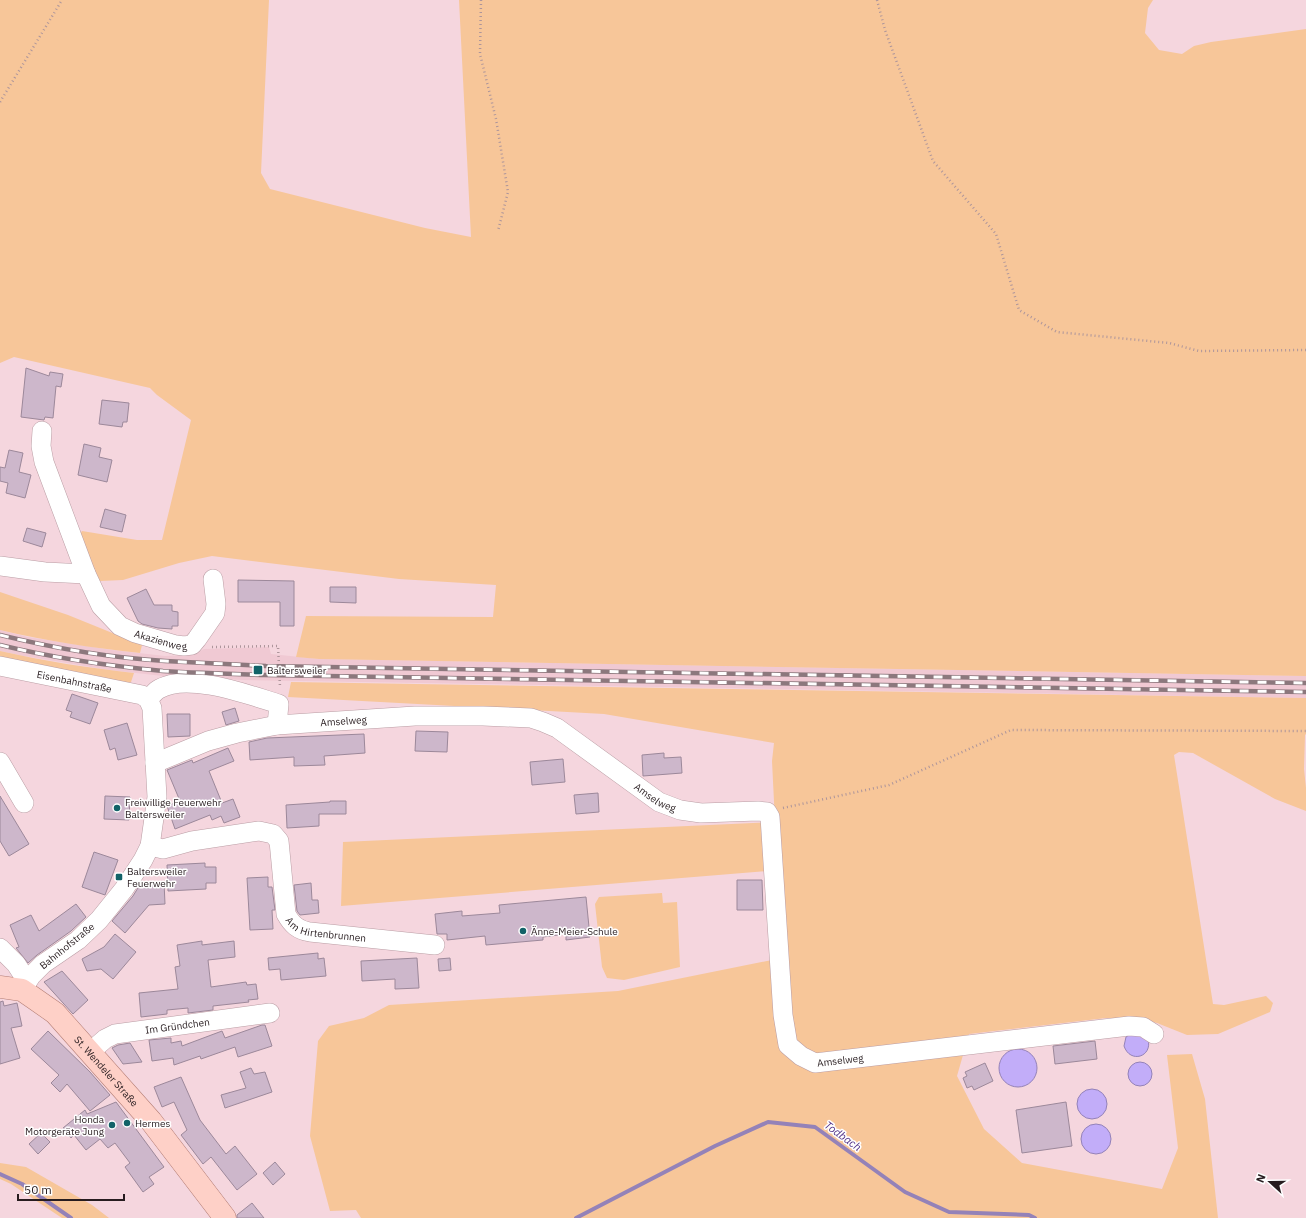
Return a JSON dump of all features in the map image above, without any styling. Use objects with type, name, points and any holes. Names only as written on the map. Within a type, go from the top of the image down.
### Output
[{"type":"main road","name":"St. Wendeler Straße","points":[[0,987],[24,986],[55,1013],[151,1121],[225,1218]]},
{"type":"street","name":"Akazienweg","points":[[42,431],[41,446],[44,462],[86,574],[101,606],[120,626],[135,633],[176,645],[192,645],[215,613],[216,604],[213,579]]},
{"type":"street","points":[[0,566],[45,572],[86,574]]},
{"type":"street","name":"Eisenbahnstraße","points":[[0,666],[142,695],[148,699]]},
{"type":"street","points":[[148,699],[159,689],[174,684],[188,683],[216,685],[279,704],[277,725]]},
{"type":"street","name":"Bahnhofstraße","points":[[24,986],[43,964],[78,940],[99,920],[124,889],[143,860],[150,846],[157,797],[152,708],[148,699]]},
{"type":"street","name":"Amselweg","points":[[155,763],[208,741],[237,733],[277,725],[415,716],[531,718],[557,728],[659,802],[680,810],[701,813],[767,812],[770,817],[783,1015],[788,1045],[801,1056],[815,1063],[1129,1026],[1143,1027],[1154,1034]]},
{"type":"street","points":[[0,762],[24,803]]},
{"type":"street","name":"Am Hirtenbrunnen","points":[[150,846],[164,849],[192,841],[259,831],[273,834],[278,841],[286,914],[292,924],[302,931],[435,945]]},
{"type":"street","points":[[0,948],[16,964],[24,986]]},
{"type":"street","name":"Im Gründchen","points":[[90,1052],[105,1039],[115,1034],[270,1013]]},
{"type":"path","points":[[0,102],[62,0]]},
{"type":"path","points":[[481,0],[480,54],[496,119],[508,192],[498,231]]},
{"type":"path","points":[[877,0],[885,30],[933,161],[996,234],[1019,310],[1057,332],[1169,343],[1199,352],[1306,350]]},
{"type":"path","points":[[192,645],[199,647],[278,646],[280,691],[279,704]]},
{"type":"path","points":[[767,812],[889,785],[1010,730],[1306,731]]},
{"type":"shaded area","points":[[0,0],[269,0],[261,173],[270,189],[425,228],[471,237],[459,0],[1153,0],[1148,8],[1145,33],[1159,50],[1182,54],[1194,46],[1211,42],[1306,29],[1306,676],[319,659],[296,657],[306,616],[493,617],[496,585],[399,579],[212,556],[179,563],[123,580],[100,581],[96,578],[80,534],[82,531],[137,540],[162,540],[191,420],[157,395],[150,388],[14,357],[0,363]]},
{"type":"shaded area","points":[[0,592],[68,615],[142,645],[140,653],[70,644],[0,630]]},
{"type":"shaded area","points":[[0,630],[28,637],[112,650],[165,656],[193,655],[204,649],[269,647],[271,654],[319,659],[1306,676],[1306,698],[244,680],[163,676],[109,670],[0,651]]},
{"type":"shaded area","points":[[0,651],[67,664],[134,673],[131,682],[122,686],[0,658]]},
{"type":"shaded area","points":[[291,682],[1306,698],[1304,769],[1306,811],[1275,799],[1193,753],[1179,752],[1174,755],[1213,1004],[1224,1005],[1266,996],[1273,1003],[1270,1012],[1218,1034],[1187,1035],[1157,1023],[1135,1018],[1106,1018],[969,1034],[957,1076],[984,1129],[1022,1163],[1162,1189],[1178,1148],[1167,1055],[1192,1054],[1205,1099],[1218,1218],[361,1218],[356,1210],[330,1211],[310,1136],[318,1041],[329,1026],[364,1018],[389,1005],[618,991],[772,960],[768,871],[341,906],[343,842],[775,822],[772,761],[774,743],[604,714],[288,697]]},
{"type":"shaded area","points":[[662,893],[663,903],[677,902],[680,967],[624,980],[607,978],[602,967],[595,904],[599,897]]},
{"type":"shaded area","points":[[1133,1032],[1148,1039],[1149,1045],[1147,1050],[1140,1056],[1131,1055],[1127,1052],[1124,1046],[1126,1037]]},
{"type":"shaded area","points":[[1018,1049],[1031,1055],[1037,1068],[1031,1081],[1018,1087],[1005,1081],[999,1068],[1005,1055]]},
{"type":"shaded area","points":[[1140,1062],[1149,1065],[1152,1074],[1149,1083],[1140,1086],[1131,1083],[1128,1074],[1131,1065]]},
{"type":"shaded area","points":[[1092,1089],[1103,1093],[1107,1104],[1103,1115],[1092,1119],[1081,1115],[1077,1104],[1081,1093]]},
{"type":"shaded area","points":[[1096,1124],[1107,1128],[1111,1139],[1107,1150],[1096,1154],[1085,1150],[1081,1139],[1085,1128]]},
{"type":"shaded area","points":[[0,1163],[26,1167],[92,1205],[109,1218],[62,1218],[11,1184],[0,1179]]},
{"type":"building","points":[[26,368],[49,376],[50,372],[63,374],[61,387],[56,386],[53,418],[45,417],[44,420],[21,417]]},
{"type":"building","points":[[102,400],[129,403],[127,422],[123,422],[122,427],[99,424]]},
{"type":"building","points":[[84,444],[101,448],[99,457],[112,460],[107,482],[78,475]]},
{"type":"building","points":[[9,450],[23,453],[19,472],[31,475],[25,498],[6,493],[8,483],[0,481],[0,467],[5,468]]},
{"type":"building","points":[[105,509],[126,515],[122,532],[100,527]]},
{"type":"building","points":[[27,528],[46,533],[42,547],[23,541]]},
{"type":"building","points":[[238,580],[294,581],[294,626],[280,626],[280,602],[238,602]]},
{"type":"building","points":[[330,587],[356,587],[356,603],[330,602]]},
{"type":"building","points":[[146,589],[154,605],[172,605],[172,611],[178,612],[178,626],[172,626],[172,629],[158,628],[142,624],[138,621],[127,598]]},
{"type":"building","points":[[72,694],[98,703],[90,724],[70,717],[72,712],[66,710]]},
{"type":"building","points":[[235,708],[239,721],[226,725],[222,712]]},
{"type":"building","points":[[167,714],[190,714],[190,736],[168,737]]},
{"type":"building","points":[[127,723],[137,755],[118,760],[115,748],[110,750],[104,730]]},
{"type":"building","points":[[416,731],[448,732],[447,752],[415,751]]},
{"type":"building","points":[[364,734],[365,753],[324,756],[325,765],[294,766],[294,757],[250,760],[249,742],[267,738]]},
{"type":"building","points":[[228,748],[234,761],[209,771],[222,803],[233,799],[240,817],[224,823],[221,816],[212,820],[210,815],[175,829],[167,806],[180,801],[167,770],[192,760],[193,763]]},
{"type":"building","points":[[664,753],[664,758],[681,757],[682,773],[643,776],[642,755]]},
{"type":"building","points":[[563,759],[565,782],[532,785],[530,762]]},
{"type":"building","points":[[598,793],[599,812],[576,814],[574,795]]},
{"type":"building","points":[[0,796],[29,844],[9,856],[0,841]]},
{"type":"building","name":"Freiwillige Feuerwehr Baltersweiler","points":[[105,796],[130,797],[129,820],[104,819]]},
{"type":"building","points":[[346,801],[346,814],[319,814],[319,826],[287,828],[286,805]]},
{"type":"building","points":[[94,852],[118,860],[105,895],[82,887]]},
{"type":"building","points":[[205,863],[205,867],[216,867],[216,883],[206,883],[206,889],[168,891],[167,865]]},
{"type":"building","points":[[268,877],[268,887],[272,887],[275,910],[272,910],[273,929],[250,930],[247,878]]},
{"type":"building","points":[[737,880],[762,880],[763,910],[737,910]]},
{"type":"building","points":[[164,882],[165,904],[149,905],[125,933],[112,921],[133,896],[141,883]]},
{"type":"building","points":[[311,883],[312,900],[318,900],[319,913],[300,915],[297,911],[294,885]]},
{"type":"building","points":[[586,897],[590,937],[566,940],[566,934],[543,937],[543,940],[486,945],[485,936],[447,940],[447,934],[437,934],[435,914],[462,911],[462,916],[500,913],[499,905]]},
{"type":"building","points":[[76,904],[86,917],[71,931],[28,963],[16,948],[19,947],[10,925],[31,915],[39,931]]},
{"type":"building","points":[[115,934],[136,952],[113,979],[101,969],[87,971],[82,959],[104,947]]},
{"type":"building","points":[[202,941],[202,945],[234,941],[235,957],[208,960],[211,987],[246,982],[247,985],[256,984],[258,999],[248,1000],[249,1002],[213,1006],[213,1010],[188,1013],[188,1008],[167,1010],[167,1014],[141,1017],[139,993],[178,989],[175,967],[180,966],[177,945]]},
{"type":"building","points":[[318,953],[318,959],[324,958],[326,976],[281,980],[280,969],[269,970],[268,958]]},
{"type":"building","points":[[417,958],[419,988],[395,989],[395,979],[362,981],[361,961]]},
{"type":"building","points":[[450,958],[451,970],[439,971],[438,959]]},
{"type":"building","points":[[62,971],[88,1000],[73,1014],[44,982]]},
{"type":"building","points":[[3,1001],[4,1006],[17,1003],[22,1026],[11,1028],[20,1058],[0,1064],[0,1002]]},
{"type":"building","points":[[265,1025],[272,1046],[238,1057],[235,1047],[201,1059],[200,1056],[174,1065],[173,1058],[152,1061],[149,1040],[171,1038],[171,1043],[181,1041],[182,1046],[222,1031],[225,1038]]},
{"type":"building","points":[[48,1031],[90,1072],[110,1095],[90,1111],[67,1084],[60,1092],[51,1083],[59,1075],[31,1049]]},
{"type":"building","points":[[1095,1041],[1097,1059],[1055,1064],[1053,1046]]},
{"type":"building","points":[[130,1043],[142,1062],[123,1064],[112,1048],[118,1045]]},
{"type":"building","points":[[985,1063],[993,1081],[974,1090],[972,1086],[967,1088],[963,1078],[967,1076],[965,1072]]},
{"type":"building","points":[[251,1068],[254,1074],[265,1072],[272,1092],[225,1108],[221,1095],[246,1088],[240,1072]]},
{"type":"building","points":[[181,1077],[200,1120],[226,1154],[235,1146],[257,1174],[237,1190],[211,1157],[203,1164],[181,1135],[187,1130],[174,1102],[162,1107],[154,1087]]},
{"type":"building","points":[[116,1102],[164,1167],[149,1177],[154,1184],[143,1192],[125,1167],[130,1163],[115,1143],[108,1148],[100,1139],[86,1150],[74,1135],[71,1138],[63,1128],[85,1110],[87,1114]]},
{"type":"building","points":[[1066,1102],[1072,1146],[1022,1153],[1016,1110]]},
{"type":"building","points":[[41,1133],[50,1142],[38,1154],[29,1144]]},
{"type":"building","points":[[275,1162],[285,1174],[273,1185],[263,1173]]},
{"type":"building","points":[[252,1203],[264,1218],[237,1218],[237,1215]]},
{"type":"waterway","name":"Todbach","points":[[576,1218],[715,1146],[768,1122],[815,1127],[905,1192],[949,1212],[1029,1215],[1035,1218]]},
{"type":"waterway","name":"Todbach","points":[[0,1174],[22,1184],[71,1218]]},
{"type":"railway","points":[[0,635],[61,648],[124,658],[266,666],[1306,683]]},
{"type":"railway","points":[[0,645],[61,658],[122,667],[163,671],[264,675],[1306,692]]},
{"type":"place","name":"Baltersweiler","points":[[258,670]]},
{"type":"place","name":"Freiwillige Feuerwehr Baltersweiler","points":[[117,808]]},
{"type":"place","name":"Baltersweiler Feuerwehr","points":[[119,877]]},
{"type":"place","name":"Änne-Meier-Schule","points":[[523,931]]},
{"type":"place","name":"Hermes","points":[[127,1123]]},
{"type":"place","name":"Honda Motorgeräte Jung","points":[[112,1125]]}]
